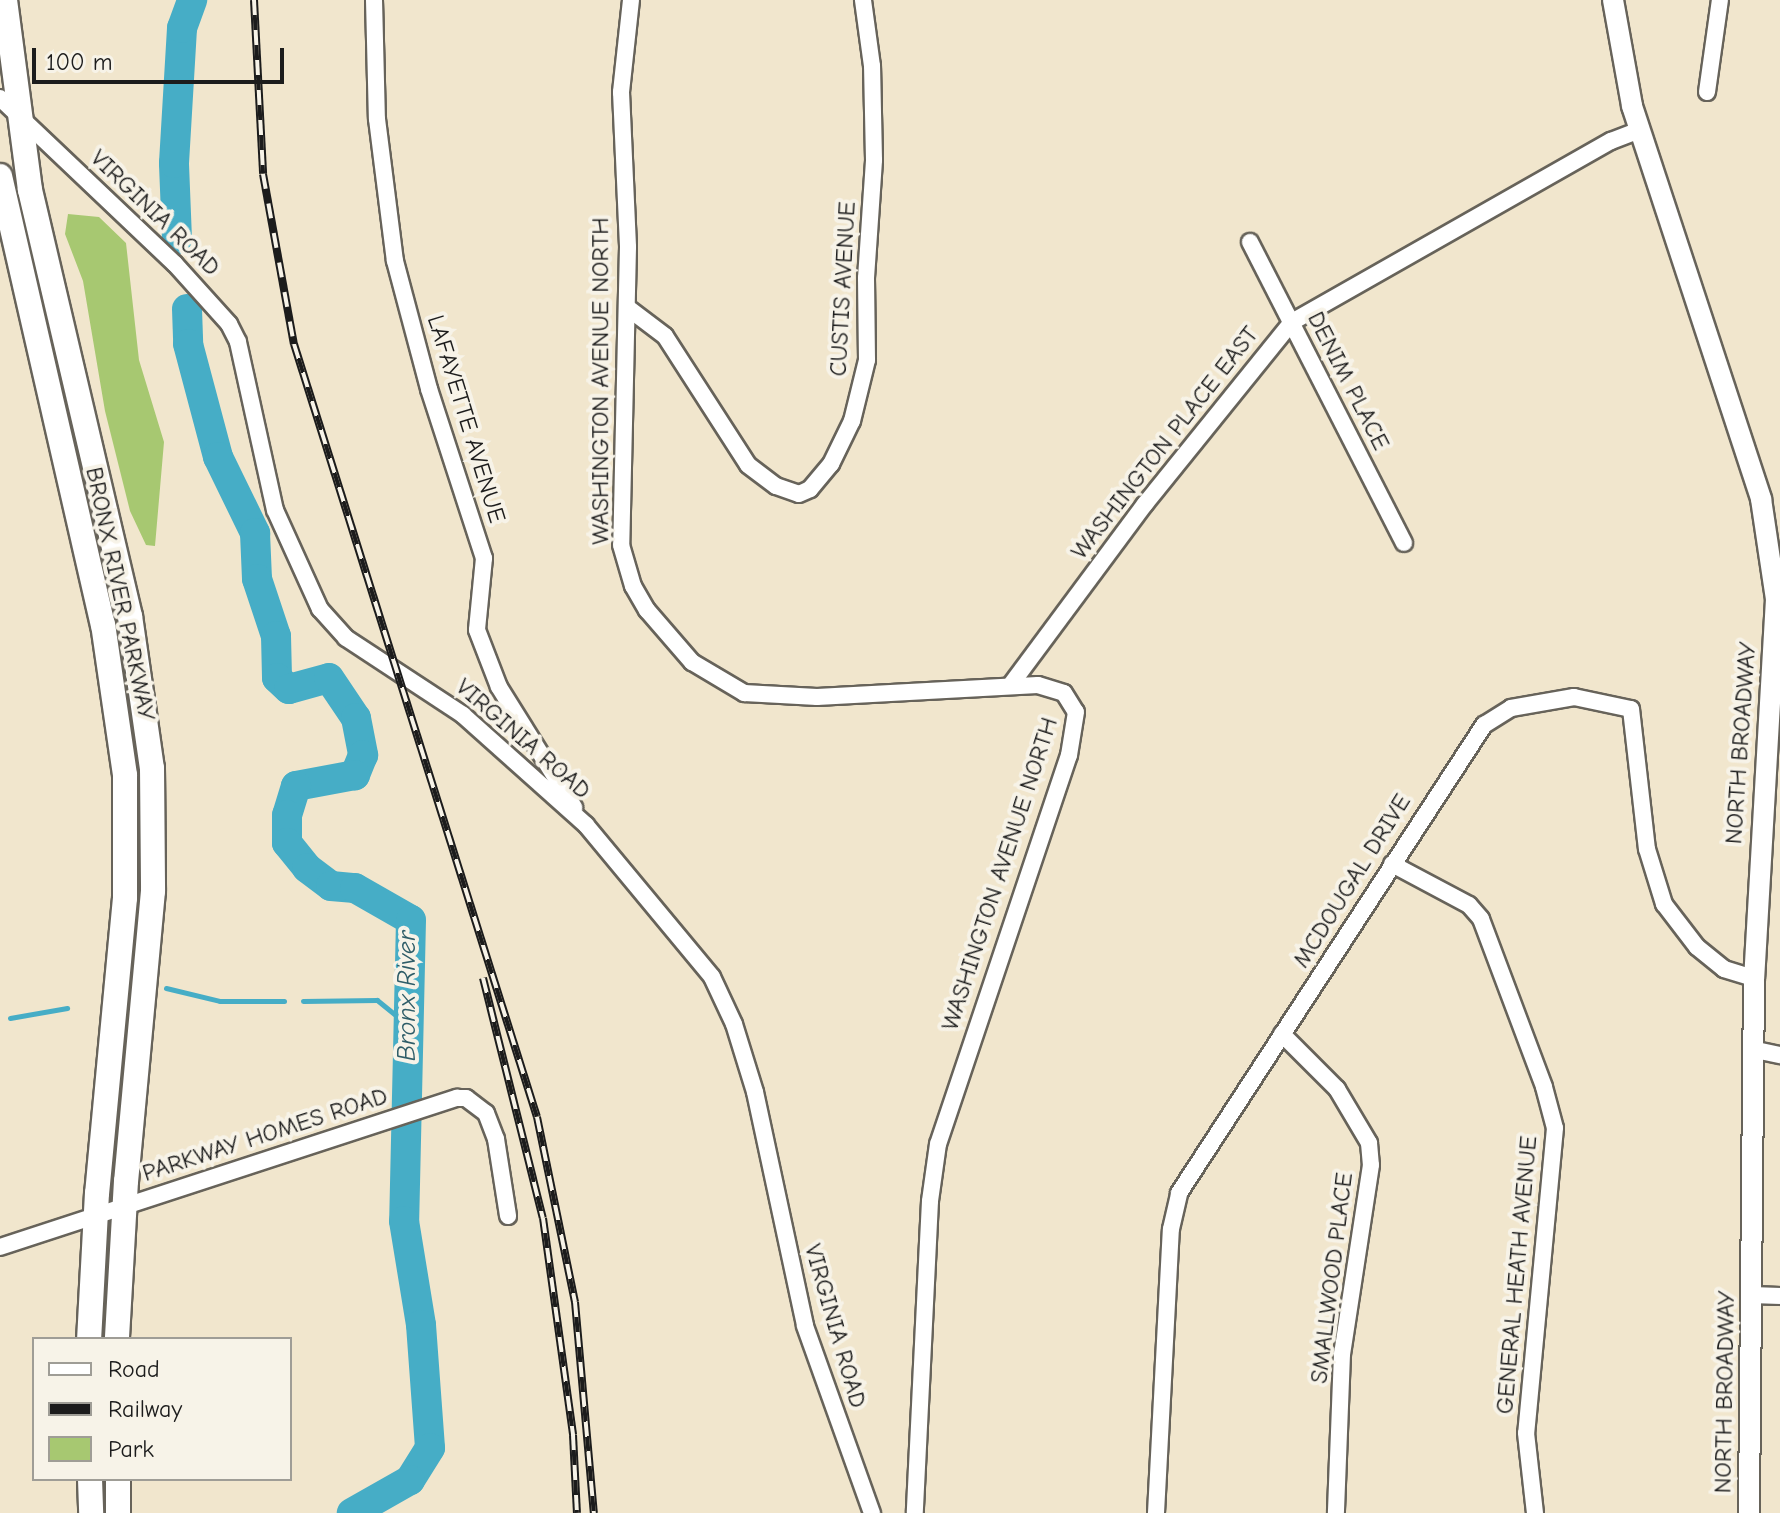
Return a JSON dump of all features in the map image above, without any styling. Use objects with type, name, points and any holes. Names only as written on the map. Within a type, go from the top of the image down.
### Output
[{"type":"highway","name":"BRONX RIVER PARKWAY","points":[[5,0],[8,105],[130,616],[149,737],[153,891],[124,1206],[117,1337]]},
{"type":"highway","name":"BRONX RIVER PARKWAY","points":[[0,176],[103,624],[122,744],[125,898],[95,1216],[89,1337]]},
{"type":"highway","points":[[90,1481],[91,1513]]},
{"type":"highway","points":[[118,1481],[118,1513]]},
{"type":"main road","name":"NORTH BROADWAY","points":[[1613,0],[1625,79],[1639,130],[1747,450],[1773,569],[1775,664],[1759,837],[1754,978],[1756,1050],[1749,1513]]},
{"type":"street","name":"LAFAYETTE AVENUE","points":[[374,0],[378,132],[395,261],[429,389],[484,558],[477,630],[499,687],[586,825]]},
{"type":"street","name":"WASHINGTON AVENUE NORTH","points":[[631,0],[621,92],[628,308],[621,545],[633,586],[647,610],[692,662],[731,687],[762,696],[870,695],[1012,683],[1064,693],[1076,712],[1077,730],[938,1144],[930,1201],[915,1513]]},
{"type":"street","name":"CUSTIS AVENUE","points":[[628,308],[665,336],[748,465],[776,486],[799,494],[810,489],[831,464],[852,421],[867,360],[866,278],[874,160],[872,66],[863,0]]},
{"type":"street","points":[[1707,92],[1720,0]]},
{"type":"street","name":"VIRGINIA ROAD","points":[[8,105],[175,264],[229,324],[275,510],[320,609],[346,638],[463,715],[586,825],[677,929],[712,977],[734,1024],[755,1092],[805,1326],[872,1513]]},
{"type":"street","name":"WASHINGTON PLACE EAST","points":[[1012,683],[1145,504],[1292,322],[1611,141],[1639,130]]},
{"type":"street","name":"DENIM PLACE","points":[[1250,242],[1404,543]]},
{"type":"street","name":"MCDOUGAL DRIVE","points":[[1156,1513],[1171,1229],[1179,1193],[1475,735],[1497,714],[1574,697],[1626,705],[1634,716],[1638,742],[1647,849],[1664,904],[1697,947],[1724,969],[1754,978]]},
{"type":"street","name":"GENERAL HEATH AVENUE","points":[[1392,864],[1469,905],[1481,919],[1544,1087],[1555,1128],[1526,1433],[1535,1513]]},
{"type":"street","name":"SMALLWOOD PLACE","points":[[1282,1034],[1337,1089],[1369,1143],[1371,1165],[1342,1354],[1336,1513]]},
{"type":"street","points":[[1756,1050],[1780,1055]]},
{"type":"street","name":"PARKWAY HOMES ROAD","points":[[0,1247],[457,1098],[480,1105],[496,1139],[508,1216]]},
{"type":"street","points":[[1752,1295],[1780,1296]]},
{"type":"green space","points":[[68,214],[99,217],[126,243],[139,360],[164,442],[155,546],[146,545],[130,511],[105,411],[83,281],[65,234]]},
{"type":"waterway","name":"Bronx River","points":[[177,239],[174,163],[182,28],[192,0]]},
{"type":"waterway","name":"Bronx River","points":[[187,309],[188,344],[218,457],[255,533],[257,579],[276,636],[277,678],[289,689],[329,678],[356,718],[363,755],[355,775],[296,786],[287,815],[287,843],[307,868],[331,886],[355,888],[411,920],[404,1221],[421,1325],[430,1448],[410,1480],[352,1513]]},
{"type":"waterway","points":[[166,988],[220,1001],[284,1001]]},
{"type":"waterway","points":[[303,1001],[377,1000],[409,1026]]},
{"type":"waterway","points":[[10,1018],[67,1008]]},
{"type":"railway","points":[[254,0],[263,174],[294,344],[537,1117],[575,1302],[594,1513]]},
{"type":"railway","points":[[483,978],[543,1218],[573,1435],[577,1513]]}]
